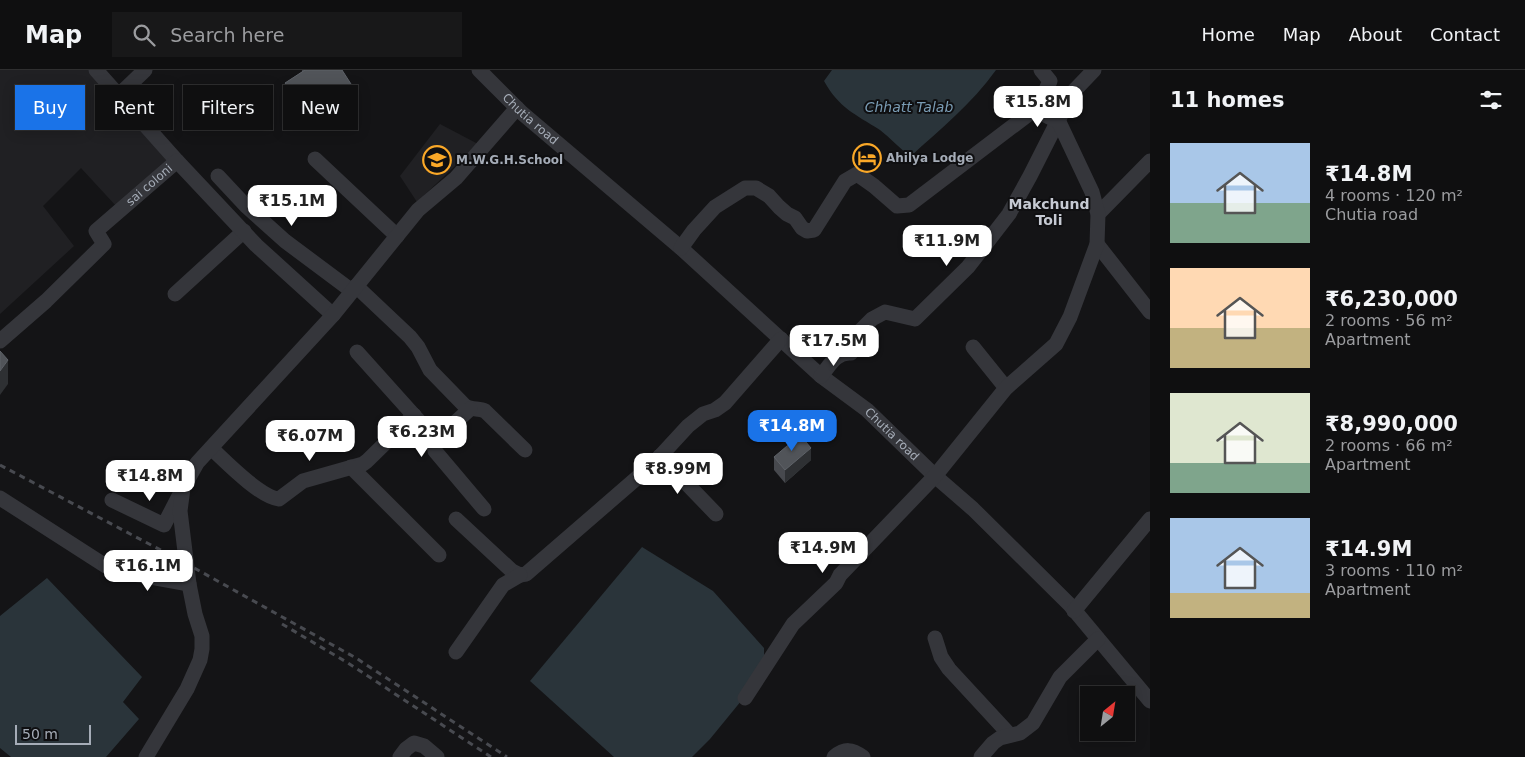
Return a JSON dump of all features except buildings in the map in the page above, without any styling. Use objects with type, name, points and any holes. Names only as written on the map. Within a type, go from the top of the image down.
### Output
[{"type":"street","points":[[96,70],[110,85]]},
{"type":"street","points":[[130,85],[146,70]]},
{"type":"street","points":[[682,248],[694,230],[715,207],[745,188],[756,188],[769,196],[807,231],[814,230],[845,181],[858,174],[897,206],[909,205],[1038,107],[1050,81],[1041,70]]},
{"type":"street","points":[[821,376],[834,358],[843,352],[851,353],[852,340],[872,319],[884,312],[915,318],[968,268],[1009,214],[1072,93],[1094,70]]},
{"type":"street","name":"Chutia road","points":[[486,72],[517,108],[682,248],[821,376],[867,410],[935,476],[973,509],[1074,610],[1150,701]]},
{"type":"street","points":[[745,698],[793,624],[836,583],[840,575],[935,476],[1006,388],[1056,344],[1070,317],[1097,244],[1098,214],[1092,192],[1058,122],[1046,115],[1038,107]]},
{"type":"street","points":[[112,500],[164,525],[196,463],[333,315],[418,210],[456,178],[517,108]]},
{"type":"street","points":[[150,130],[177,161]]},
{"type":"street","points":[[315,159],[397,236]]},
{"type":"street","name":"sai coloni","points":[[0,341],[46,301],[104,244],[96,231],[177,161],[244,230],[256,245],[333,315]]},
{"type":"street","points":[[1098,214],[1150,161]]},
{"type":"street","points":[[218,176],[246,206],[279,235],[354,289],[410,337],[418,347],[430,370],[465,406],[485,411],[525,450]]},
{"type":"street","points":[[175,294],[244,230]]},
{"type":"street","points":[[1097,244],[1150,312]]},
{"type":"street","points":[[456,652],[504,585],[534,569],[660,456],[695,420],[725,403],[781,339]]},
{"type":"street","points":[[973,347],[1006,388]]},
{"type":"street","points":[[357,352],[436,440]]},
{"type":"street","points":[[470,408],[436,440],[434,445],[436,451],[484,509]]},
{"type":"street","points":[[210,448],[263,493],[279,499],[303,481],[362,464],[371,459],[414,416]]},
{"type":"street","points":[[660,456],[716,514]]},
{"type":"street","points":[[351,467],[439,555]]},
{"type":"street","points":[[146,757],[186,690],[200,660],[202,649],[202,636],[189,584],[180,511],[183,488]]},
{"type":"street","points":[[0,498],[112,570],[189,584]]},
{"type":"street","points":[[456,519],[512,571],[520,575]]},
{"type":"street","points":[[1074,610],[1150,519]]},
{"type":"street","points":[[934,638],[941,657],[949,669],[1010,735]]},
{"type":"street","points":[[981,757],[993,743],[1010,735],[1020,733],[1033,723],[1060,677],[1098,639]]},
{"type":"street","points":[[400,757],[414,743],[424,746],[437,757]]},
{"type":"street","points":[[834,757],[840,752],[848,750],[855,751],[863,757]]},
{"type":"shaded area","points":[[0,70],[89,70],[103,85],[95,85],[95,130],[146,130],[171,157],[117,207],[81,168],[43,206],[74,246],[0,314]]},
{"type":"shaded area","name":"M.W.G.H.School","points":[[440,124],[478,144],[417,202],[400,176]]},
{"type":"water","name":"Chhatt Talab","points":[[832,70],[996,70],[977,94],[910,157],[880,130],[848,110],[836,98],[824,81]]},
{"type":"water","points":[[642,547],[713,591],[764,648],[764,673],[710,739],[692,757],[614,757],[530,681]]},
{"type":"water","points":[[47,578],[142,677],[123,702],[139,719],[106,757],[11,757],[0,748],[0,616]]},
{"type":"railway","points":[[0,465],[187,564],[356,658],[507,757]]},
{"type":"railway","points":[[282,624],[348,663],[491,757]]},
{"type":"place","name":"Ahilya Lodge","points":[[867,158]]},
{"type":"place","name":"M.W.G.H.School","points":[[437,160]]},
{"type":"district","name":"Makchund Toli","points":[[1049,212]]}]
